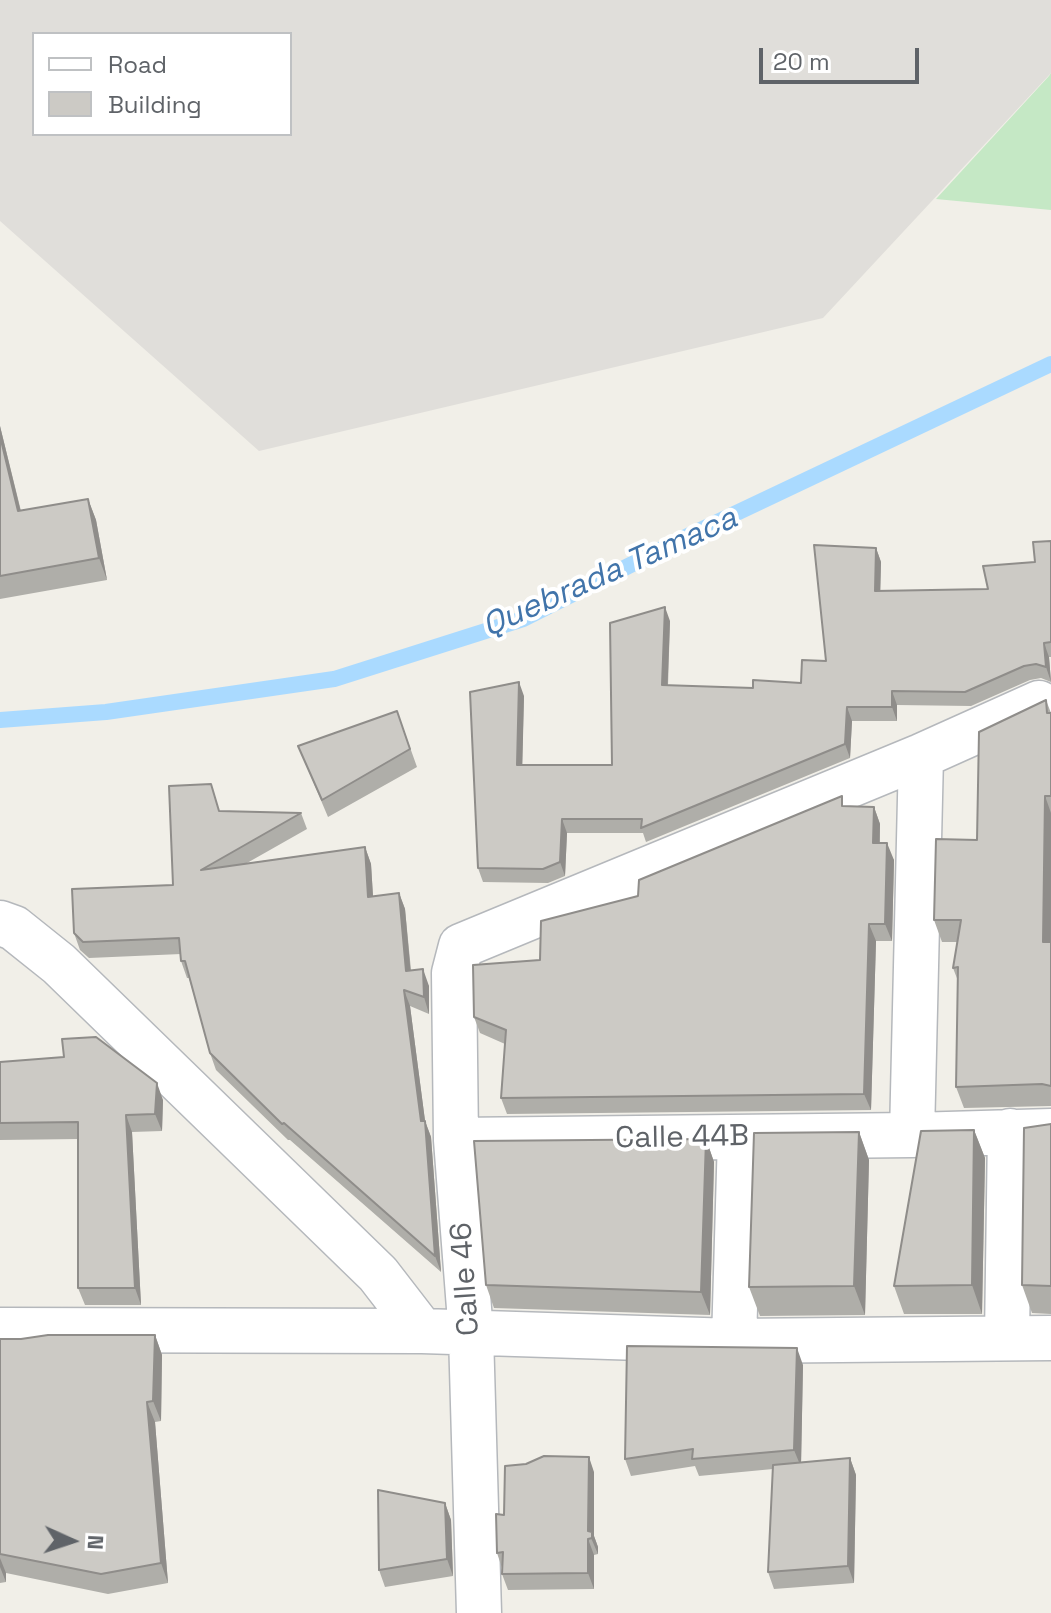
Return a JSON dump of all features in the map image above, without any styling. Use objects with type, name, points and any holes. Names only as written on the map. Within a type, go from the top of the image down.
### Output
[{"type":"street","points":[[912,1135],[921,756],[1039,703]]},
{"type":"street","name":"Calle 46","points":[[479,1613],[471,1334],[456,1140],[454,973],[461,946],[921,756]]},
{"type":"street","points":[[0,923],[14,928],[59,964],[378,1274],[422,1331]]},
{"type":"street","points":[[1007,1337],[1030,1131]]},
{"type":"street","name":"Calle 44B","points":[[456,1140],[1030,1131]]},
{"type":"street","points":[[734,1341],[740,1137]]},
{"type":"street","points":[[0,1330],[422,1331],[734,1341],[1051,1338]]},
{"type":"shaded area","points":[[0,0],[1051,0],[1051,73],[823,318],[259,451],[0,221]]},
{"type":"green space","points":[[1051,73],[1051,210],[936,199],[1049,76]]},
{"type":"building","points":[[0,436],[18,511],[88,499],[99,558],[0,576]]},
{"type":"building","points":[[1051,541],[1051,642],[1044,643],[1046,667],[1036,664],[1024,666],[965,692],[892,691],[892,707],[847,707],[845,744],[641,828],[642,819],[562,819],[560,862],[543,869],[478,868],[470,692],[519,682],[517,765],[612,765],[610,623],[665,607],[662,685],[753,688],[753,680],[801,683],[802,660],[826,661],[814,545],[876,548],[875,591],[988,589],[983,566],[1035,562],[1033,542]]},
{"type":"building","points":[[1046,700],[1047,713],[1051,713],[1051,796],[1045,796],[1043,942],[1051,942],[1051,1086],[956,1087],[958,967],[953,968],[961,920],[934,920],[936,839],[977,840],[979,732]]},
{"type":"building","points":[[397,711],[410,749],[322,800],[298,746]]},
{"type":"building","points":[[211,784],[219,811],[301,813],[201,870],[365,847],[368,897],[399,893],[406,971],[423,969],[424,997],[404,990],[421,1121],[425,1121],[435,1256],[282,1124],[210,1053],[185,961],[181,961],[179,938],[83,942],[74,933],[72,889],[173,885],[169,786]]},
{"type":"building","points":[[842,796],[842,806],[874,807],[873,843],[887,843],[885,924],[869,924],[864,1094],[501,1098],[506,1030],[474,1017],[473,965],[540,960],[541,921],[638,896],[639,880]]},
{"type":"building","points":[[96,1037],[157,1083],[155,1114],[126,1115],[135,1288],[78,1288],[78,1122],[0,1123],[0,1062],[64,1057],[62,1039]]},
{"type":"building","points":[[1051,1124],[1051,1286],[1022,1285],[1024,1128]]},
{"type":"building","points":[[974,1130],[972,1285],[894,1286],[921,1131]]},
{"type":"building","points":[[859,1132],[854,1286],[749,1287],[754,1133]]},
{"type":"building","points":[[706,1139],[701,1292],[486,1285],[474,1141]]},
{"type":"building","points":[[48,1335],[155,1335],[153,1401],[147,1402],[161,1563],[101,1574],[0,1554],[0,1339]]},
{"type":"building","points":[[627,1346],[797,1348],[794,1450],[692,1459],[693,1449],[625,1459]]},
{"type":"building","points":[[544,1456],[589,1457],[588,1531],[592,1532],[592,1538],[588,1539],[588,1573],[502,1574],[503,1552],[497,1553],[496,1514],[504,1515],[505,1466],[526,1464]]},
{"type":"building","points":[[850,1458],[848,1566],[768,1572],[773,1465]]},
{"type":"building","points":[[378,1490],[445,1503],[447,1559],[379,1570]]},
{"type":"waterway","name":"Quebrada Tamaca","points":[[0,720],[106,712],[334,679],[523,619],[690,535],[1051,364]]}]
